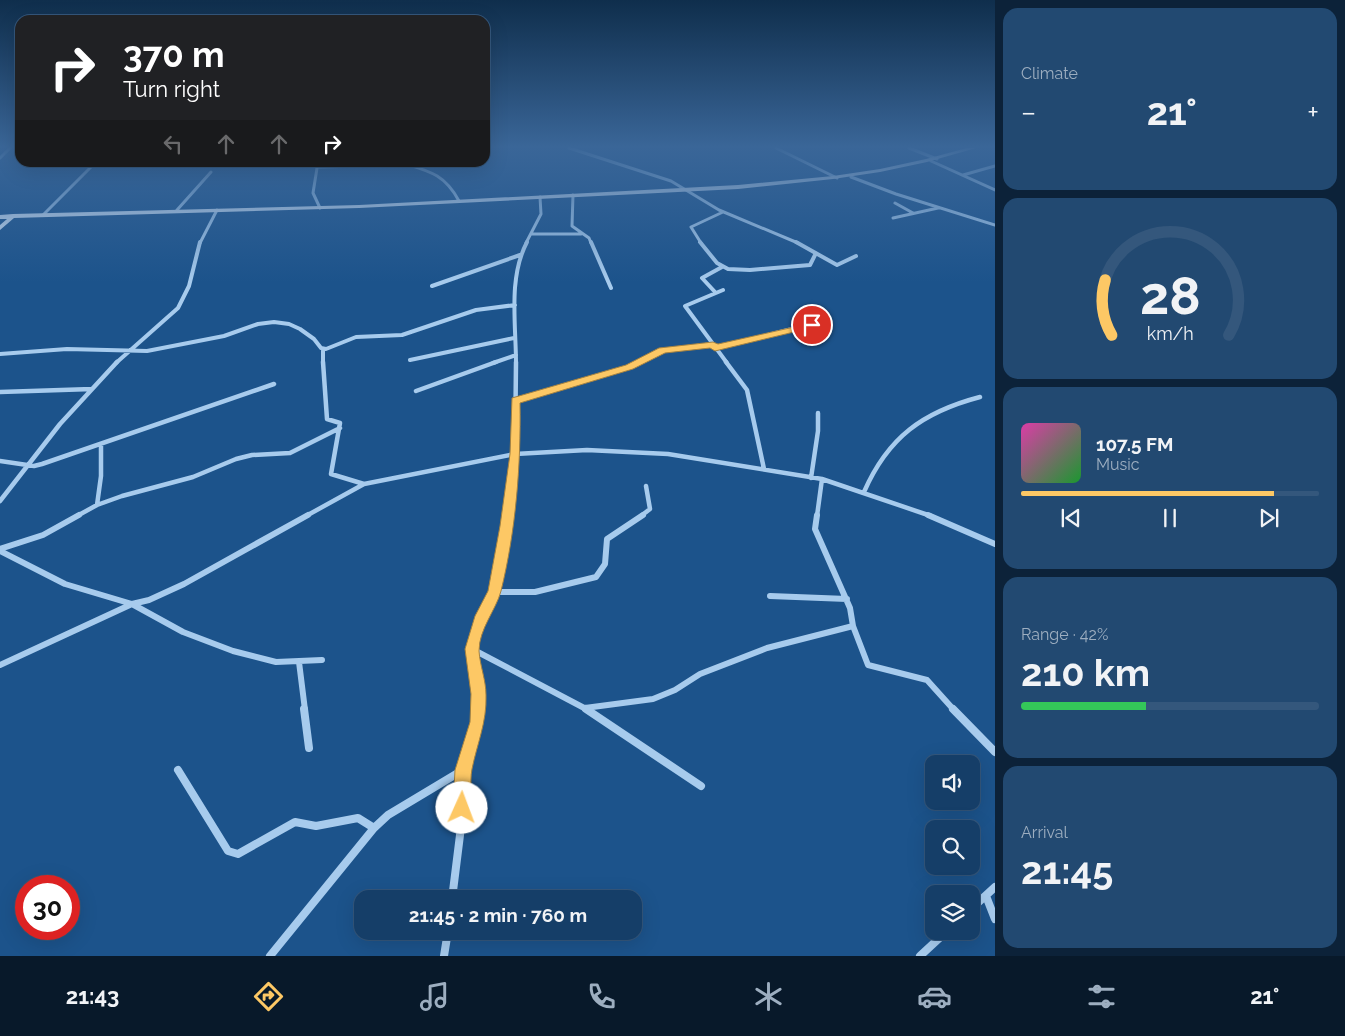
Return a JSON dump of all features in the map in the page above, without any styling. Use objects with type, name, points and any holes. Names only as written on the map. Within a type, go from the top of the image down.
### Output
[{"type":"main road","points":[[0,217],[176,210],[320,208],[627,193]]},
{"type":"main road","points":[[0,228],[13,216]]},
{"type":"street","points":[[43,214],[65,193]]},
{"type":"street","points":[[176,210],[192,193]]},
{"type":"street","points":[[313,193],[320,208]]},
{"type":"street","points":[[454,193],[459,201]]},
{"type":"street","points":[[690,193],[723,212],[794,241],[838,265],[856,256]]},
{"type":"street","points":[[895,193],[995,225]]},
{"type":"street","points":[[573,195],[572,226],[592,243],[610,288]]},
{"type":"street","points":[[453,890],[461,827],[463,770],[478,722],[479,694],[472,649],[482,616],[494,592],[506,526],[515,454],[516,355],[514,305],[520,255],[541,214],[540,197]]},
{"type":"street","points":[[895,203],[914,213]]},
{"type":"street","points":[[893,218],[929,212],[939,208]]},
{"type":"street","points":[[0,501],[25,465],[127,351],[165,322],[180,306],[189,290],[201,240],[217,210]]},
{"type":"street","points":[[723,212],[691,227],[692,231],[722,267],[729,270],[767,270],[810,265],[816,253]]},
{"type":"street","points":[[531,234],[582,234]]},
{"type":"street","points":[[432,286],[520,255]]},
{"type":"street","points":[[715,292],[702,278],[722,267]]},
{"type":"street","points":[[723,290],[686,306],[747,390],[764,469]]},
{"type":"street","points":[[0,354],[67,349],[147,351],[224,336],[258,324],[274,322],[289,324],[300,329],[323,349],[330,349],[356,337],[413,333],[476,310],[514,305]]},
{"type":"street","points":[[515,401],[630,367],[663,350],[714,346],[824,321]]},
{"type":"street","points":[[410,360],[514,338]]},
{"type":"street","points":[[323,349],[325,411],[327,419],[340,423],[331,474],[364,484]]},
{"type":"street","points":[[416,391],[516,355]]},
{"type":"street","points":[[0,461],[25,465],[42,464],[274,384]]},
{"type":"street","points":[[0,392],[92,389]]},
{"type":"street","points":[[864,492],[879,460],[892,444],[912,427],[936,410],[954,402],[980,397]]},
{"type":"street","points":[[810,478],[818,431],[818,413]]},
{"type":"street","points":[[0,550],[43,535],[97,505],[146,488],[193,477],[236,459],[252,455],[290,453],[336,428],[340,428]]},
{"type":"street","points":[[97,505],[101,476],[101,444]]},
{"type":"street","points":[[0,665],[132,604],[149,600],[184,584],[364,484],[409,473],[515,454],[588,450],[625,451],[705,459],[822,479],[931,516],[995,544]]},
{"type":"street","points":[[822,479],[815,529],[823,551],[846,599],[853,626],[868,665],[914,674],[927,680],[977,736],[995,752]]},
{"type":"street","points":[[494,592],[535,592],[596,577],[605,564],[607,539],[617,530],[640,520],[650,509],[646,486]]},
{"type":"street","points":[[0,550],[66,584],[132,604],[183,632],[233,651],[276,662],[322,660]]},
{"type":"street","points":[[770,596],[846,599]]},
{"type":"street","points":[[585,708],[652,699],[675,690],[700,674],[767,648],[853,626]]},
{"type":"street","points":[[472,649],[585,708],[701,786]]},
{"type":"street","points":[[300,662],[309,748]]},
{"type":"street","points":[[178,770],[228,851],[238,854],[295,822],[316,826],[358,818],[374,828]]},
{"type":"street","points":[[270,956],[374,828],[388,815],[463,770]]},
{"type":"street","points":[[980,901],[995,887]]},
{"type":"street","points":[[986,896],[995,919]]},
{"type":"street","points":[[444,956],[447,940]]},
{"type":"street","points":[[920,956],[937,940]]},
{"type":"route","points":[[462,808],[463,770],[478,722],[479,694],[472,649],[482,616],[494,592],[506,526],[515,454],[515,401],[533,394],[630,367],[663,350],[713,344],[715,348],[812,325]]}]
